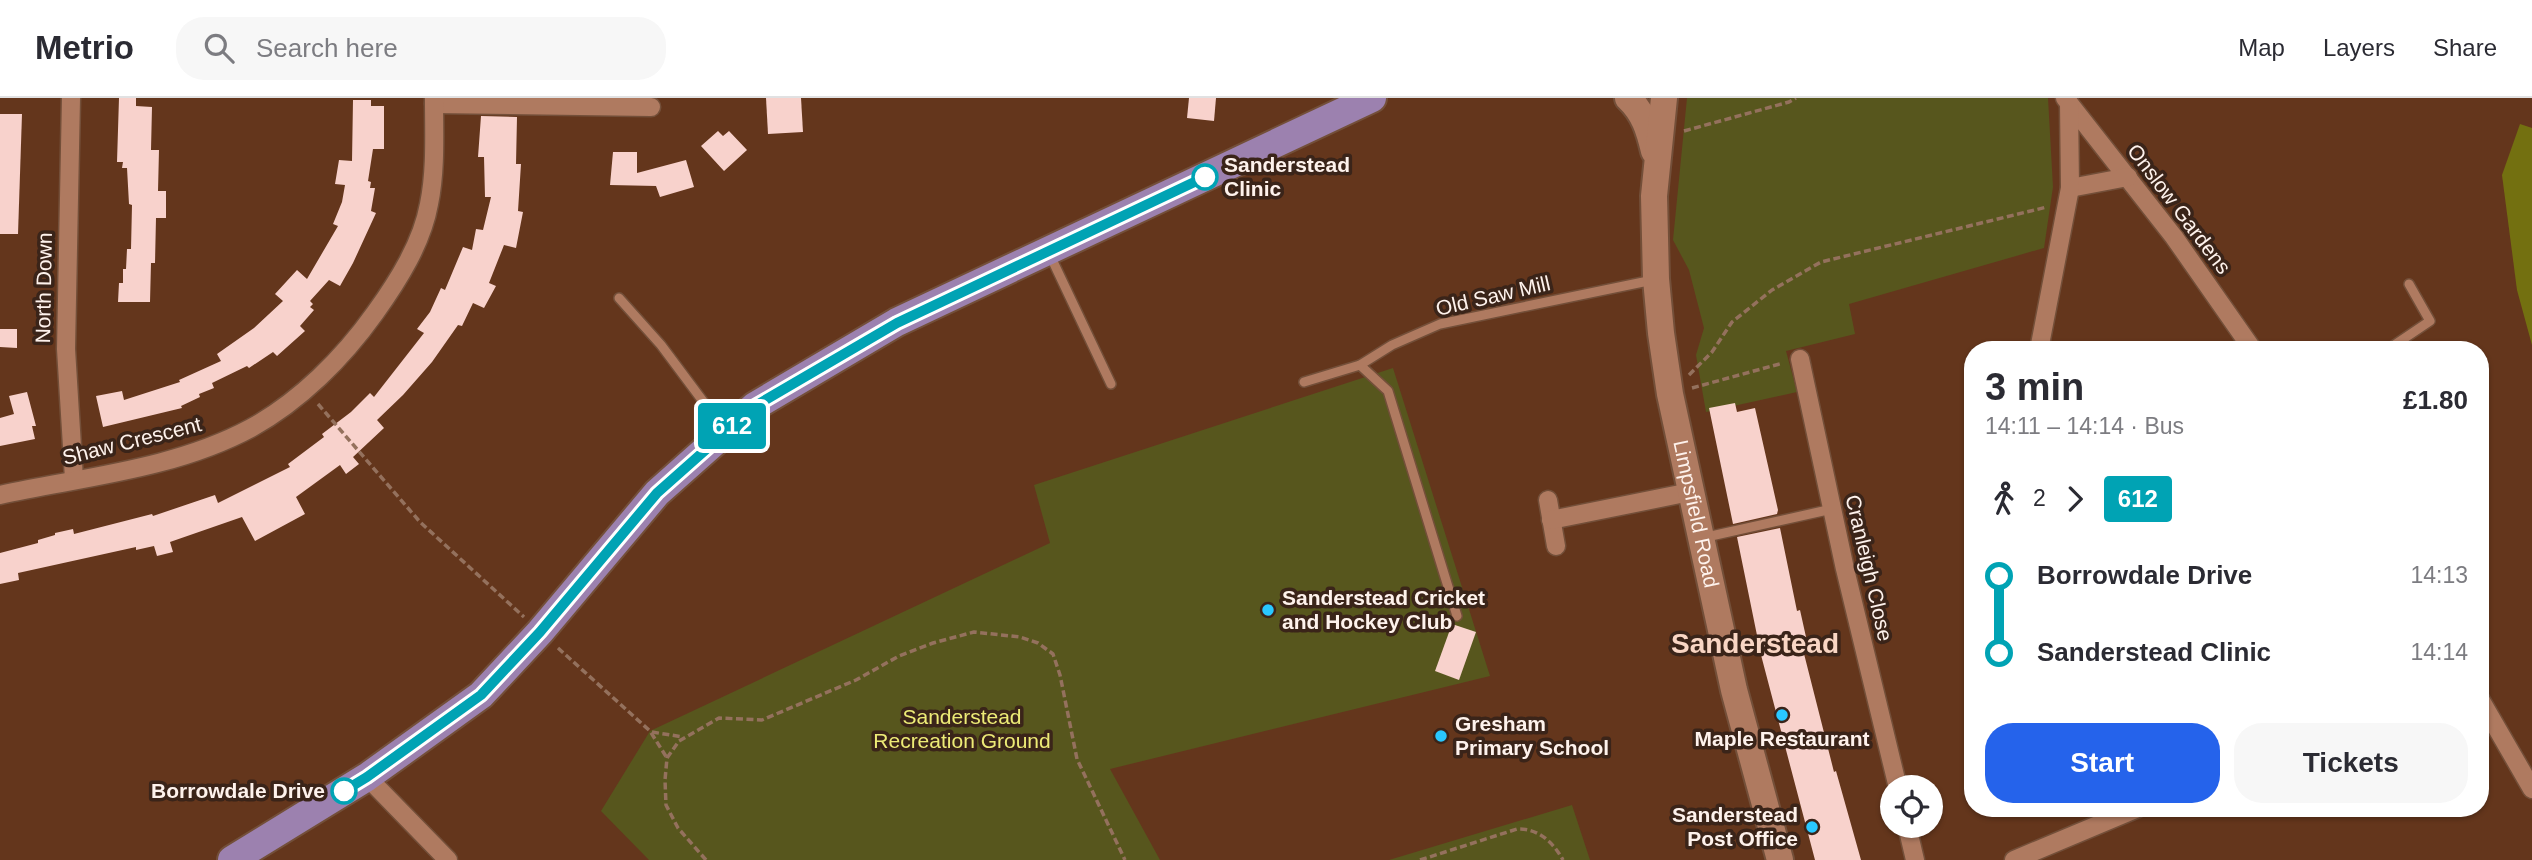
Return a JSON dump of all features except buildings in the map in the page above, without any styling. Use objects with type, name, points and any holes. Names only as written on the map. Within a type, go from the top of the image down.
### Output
[{"type":"main road","points":[[232,860],[367,777],[481,695],[540,632],[657,493],[755,406],[897,323],[1341,105],[1372,98]]},
{"type":"main road","name":"Limpsfield Road","points":[[1628,98],[1641,112],[1659,150]]},
{"type":"main road","name":"Limpsfield Road","points":[[1664,98],[1654,196],[1656,279],[1670,394],[1734,690],[1780,860]]},
{"type":"street","name":"North Down","points":[[71,98],[66,359],[74,479]]},
{"type":"street","name":"Onslow Gardens","points":[[2067,100],[2174,237],[2247,341]]},
{"type":"street","points":[[2041,341],[2070,188],[2067,100]]},
{"type":"street","name":"Shaw Crescent","points":[[0,495],[151,464],[214,444],[258,424],[306,389],[347,349],[373,316],[420,235],[431,192],[434,101]]},
{"type":"street","points":[[434,101],[651,107]]},
{"type":"street","points":[[2070,188],[2128,177]]},
{"type":"street","name":"Cranleigh Close","points":[[1800,359],[1832,509],[1895,775]]},
{"type":"street","points":[[1551,520],[1690,492]]},
{"type":"street","points":[[1548,500],[1556,547]]},
{"type":"street","points":[[2489,715],[2532,789]]},
{"type":"street","points":[[367,777],[449,860]]},
{"type":"street","points":[[2014,860],[2116,817]]},
{"type":"street","points":[[1910,838],[1915,860]]},
{"type":"lane","points":[[1048,251],[1111,384]]},
{"type":"lane","name":"Old Saw Mill","points":[[1304,382],[1360,365],[1392,345],[1440,324],[1656,279]]},
{"type":"lane","points":[[2400,341],[2430,321],[2409,284]]},
{"type":"lane","points":[[620,298],[661,345],[726,432]]},
{"type":"lane","points":[[1360,365],[1388,391],[1457,616]]},
{"type":"lane","points":[[1701,538],[1832,509]]},
{"type":"path","points":[[1659,150],[1796,98]]},
{"type":"path","points":[[1670,394],[1712,352],[1732,322],[1772,289],[1821,262],[2050,206],[2066,209]]},
{"type":"path","points":[[1670,394],[1800,359]]},
{"type":"path","points":[[306,389],[420,522],[650,731],[667,758]]},
{"type":"path","points":[[706,860],[685,837],[668,812],[665,790],[667,758],[684,737],[719,718],[762,720],[856,680],[899,656],[974,632],[1020,637],[1044,646],[1055,657],[1077,759],[1125,860]]},
{"type":"path","points":[[650,731],[684,737]]},
{"type":"path","points":[[1420,860],[1517,829],[1525,829],[1546,838],[1563,860]]},
{"type":"green space","points":[[1687,98],[2048,98],[2053,187],[2044,248],[1849,304],[1855,334],[1786,351],[1797,392],[1706,412],[1696,355],[1704,328],[1689,270],[1673,240]]},
{"type":"green space","name":"Sanderstead Recreation Ground","points":[[1393,368],[1490,676],[1110,769],[1160,860],[649,860],[601,811],[650,731],[1050,543],[1034,485]]},
{"type":"green space","points":[[1572,805],[1590,860],[1389,860]]},
{"type":"shaded area","points":[[2520,124],[2532,128],[2532,345],[2517,290],[2502,175]]},
{"type":"bus line","name":"612","points":[[344,791],[481,695],[540,632],[657,493],[755,406],[897,323],[1205,177]]},
{"type":"place","name":"Sanderstead Clinic","points":[[1205,177]]},
{"type":"place","name":"Sanderstead Cricket and Hockey Club","points":[[1268,610]]},
{"type":"place","name":"Maple Restaurant","points":[[1782,715]]},
{"type":"place","name":"Gresham Primary School","points":[[1441,736]]},
{"type":"place","name":"Borrowdale Drive","points":[[344,791]]},
{"type":"place","name":"Sanderstead Post Office","points":[[1812,827]]},
{"type":"district","name":"Sanderstead","points":[[1755,643]]}]
